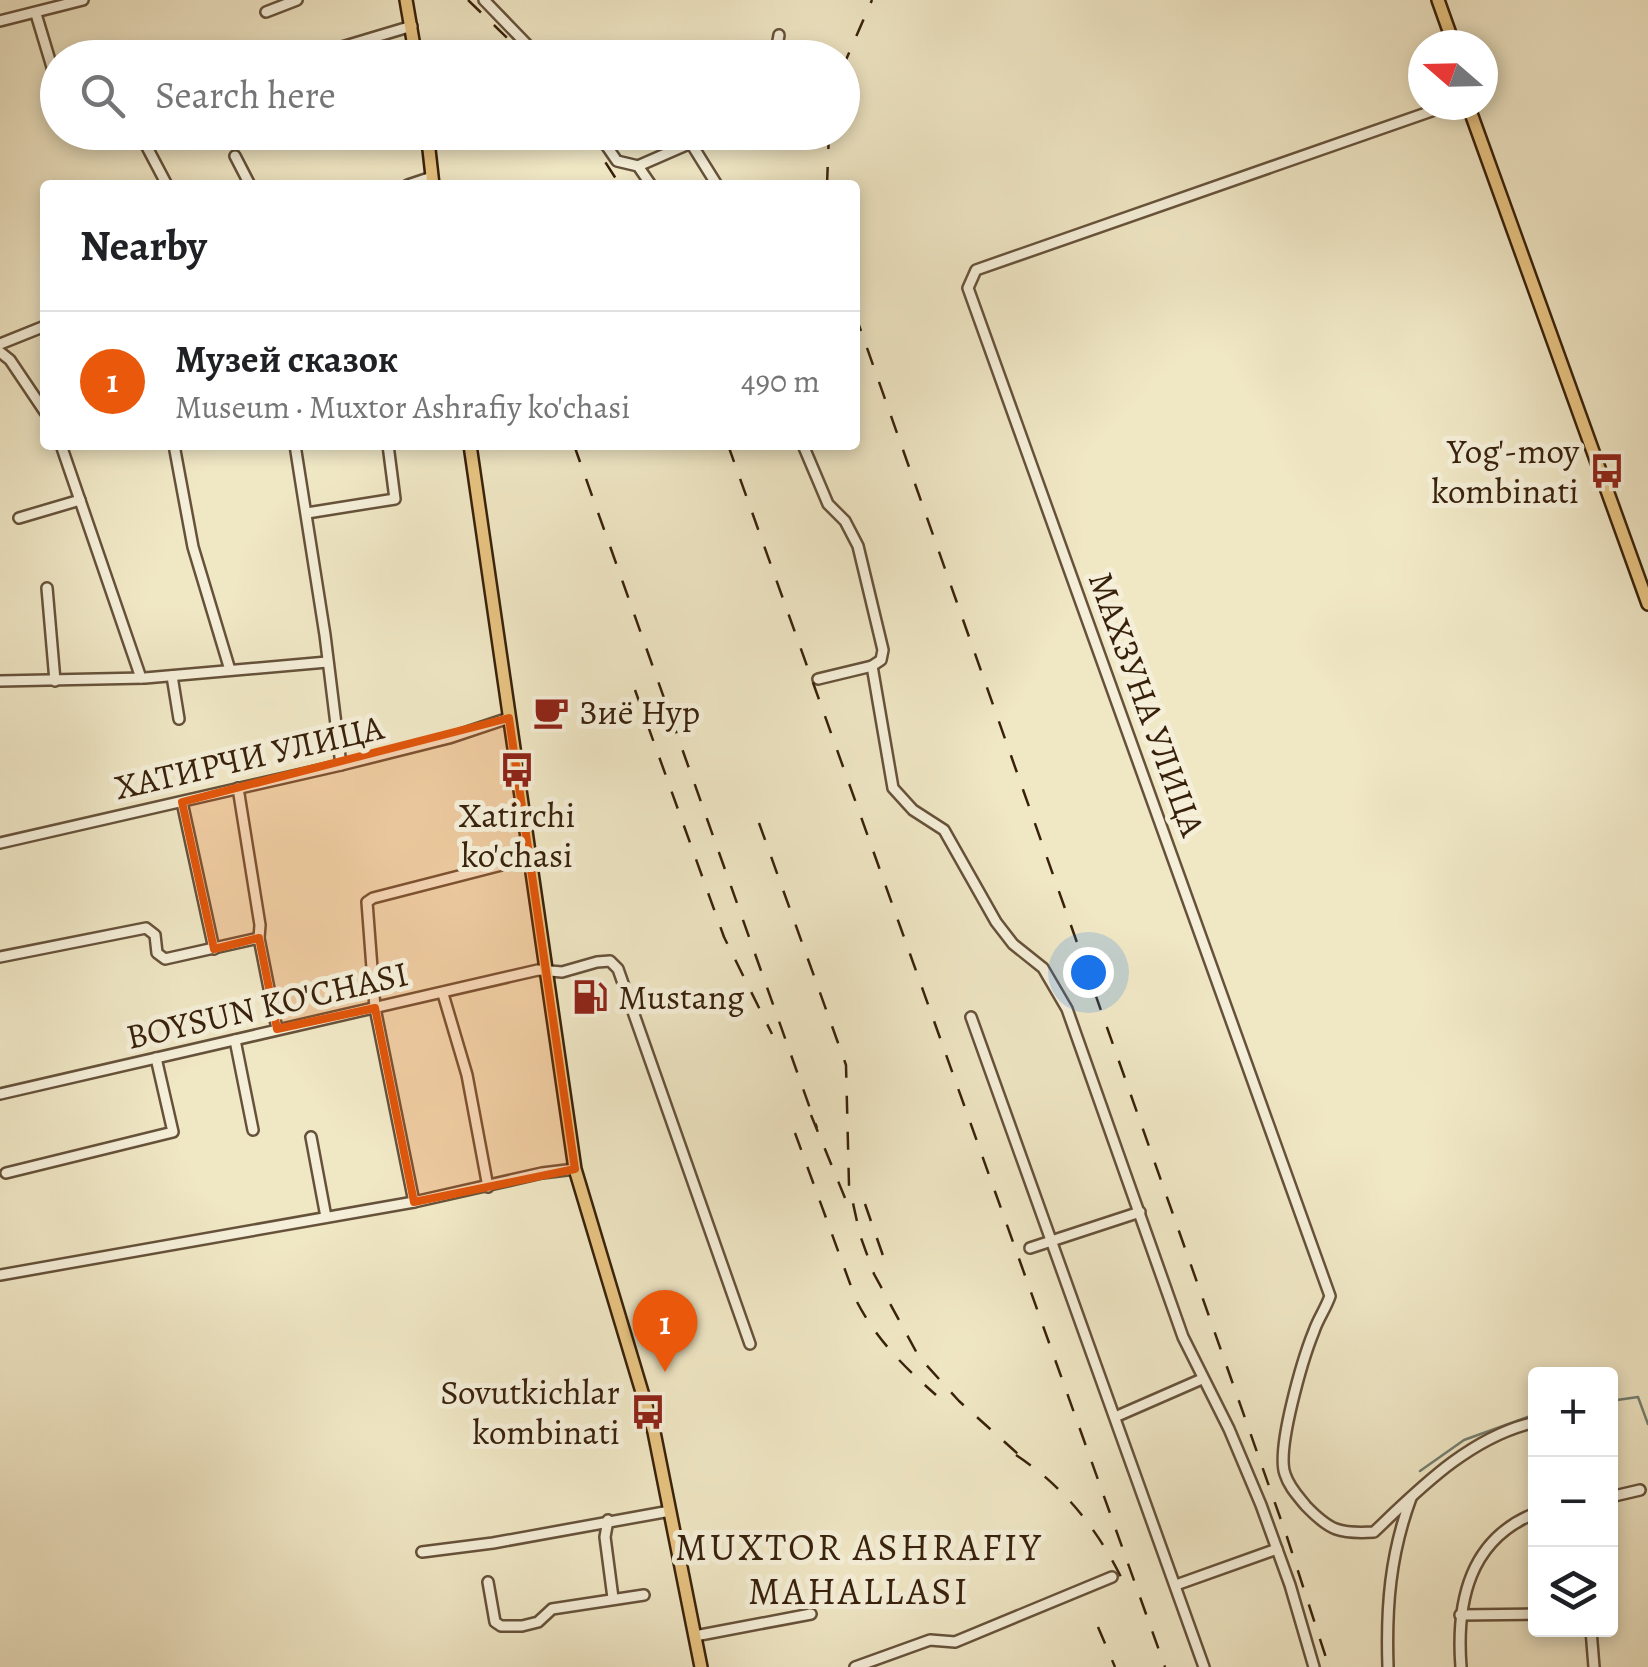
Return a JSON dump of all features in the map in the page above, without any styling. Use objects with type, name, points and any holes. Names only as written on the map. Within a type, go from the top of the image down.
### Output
[{"type":"main road","points":[[408,0],[414,40]]},
{"type":"main road","points":[[1434,0],[1443,30]]},
{"type":"main road","points":[[1434,0],[1447,30]]},
{"type":"main road","points":[[1473,120],[1648,604]]},
{"type":"main road","points":[[1481,120],[1648,584]]},
{"type":"main road","points":[[429,150],[432,180]]},
{"type":"main road","points":[[471,450],[575,1170],[654,1432],[701,1667]]},
{"type":"street","points":[[1,20],[83,0]]},
{"type":"street","points":[[266,12],[297,0]]},
{"type":"street","points":[[484,0],[523,40]]},
{"type":"street","points":[[36,14],[44,40]]},
{"type":"street","points":[[365,40],[412,26]]},
{"type":"street","points":[[778,40],[779,35]]},
{"type":"street","name":"МАХЗУНА УЛИЦА","points":[[1408,119],[976,270],[968,286],[1330,1296],[1313,1333],[1289,1421],[1283,1445],[1284,1474],[1323,1525],[1345,1534],[1374,1532],[1412,1495],[1480,1444],[1528,1425]]},
{"type":"street","points":[[149,150],[165,180]]},
{"type":"street","points":[[609,150],[617,162],[638,166],[673,150]]},
{"type":"street","points":[[695,150],[714,180]]},
{"type":"street","points":[[234,156],[247,180]]},
{"type":"street","points":[[638,166],[648,180]]},
{"type":"street","points":[[0,344],[40,328]]},
{"type":"street","points":[[0,352],[10,360],[40,405]]},
{"type":"street","points":[[63,450],[141,678]]},
{"type":"street","points":[[175,450],[194,547],[230,670]]},
{"type":"street","points":[[295,450],[341,765]]},
{"type":"street","points":[[307,514],[395,500],[389,450]]},
{"type":"street","points":[[804,450],[828,504],[845,521],[858,546],[883,650],[881,660],[872,666],[818,679]]},
{"type":"street","points":[[20,518],[80,500]]},
{"type":"street","points":[[47,588],[55,681]]},
{"type":"street","points":[[0,682],[141,678],[327,662]]},
{"type":"street","points":[[872,666],[893,788],[912,810],[944,830],[996,922],[1012,944],[1035,960],[1067,1009],[1183,1337],[1229,1429],[1277,1549],[1314,1667]]},
{"type":"street","points":[[172,676],[179,719]]},
{"type":"street","name":"ХАТИРЧИ УЛИЦА","points":[[0,843],[341,765],[449,738],[509,718]]},
{"type":"street","points":[[238,788],[259,938],[277,1029]]},
{"type":"street","points":[[182,802],[214,949]]},
{"type":"street","points":[[414,1202],[376,1008],[367,902],[529,858]]},
{"type":"street","points":[[0,957],[146,928],[155,934],[160,958],[259,938]]},
{"type":"street","name":"BOYSUN KO'CHASI","points":[[0,1094],[277,1029],[546,970],[562,972],[604,960],[618,969],[750,1344]]},
{"type":"street","points":[[443,994],[467,1075],[488,1187]]},
{"type":"street","points":[[970,1017],[1204,1667]]},
{"type":"street","points":[[236,1040],[253,1130]]},
{"type":"street","points":[[6,1173],[173,1132],[156,1058]]},
{"type":"street","points":[[311,1137],[326,1218]]},
{"type":"street","points":[[0,1275],[575,1170]]},
{"type":"street","points":[[1030,1248],[1140,1212]]},
{"type":"street","points":[[1115,1417],[1202,1379]]},
{"type":"street","points":[[1618,1495],[1640,1490]]},
{"type":"street","points":[[1388,1667],[1386,1608],[1400,1528],[1412,1495]]},
{"type":"street","points":[[422,1552],[670,1512]]},
{"type":"street","points":[[1461,1667],[1460,1616],[1473,1570],[1497,1533],[1528,1517]]},
{"type":"street","points":[[608,1520],[605,1537],[612,1598]]},
{"type":"street","points":[[1176,1585],[1277,1549]]},
{"type":"street","points":[[855,1667],[930,1640],[955,1642],[1112,1577]]},
{"type":"street","points":[[488,1582],[495,1622],[501,1626],[538,1622],[552,1610],[644,1595]]},
{"type":"street","points":[[695,1636],[811,1614]]},
{"type":"street","points":[[1460,1616],[1528,1614]]},
{"type":"street","points":[[1592,1637],[1594,1667]]},
{"type":"highlighted area","points":[[509,718],[575,1169],[414,1202],[375,1008],[277,1029],[259,938],[214,949],[182,802]]},
{"type":"waterway","points":[[1618,1400],[1638,1397],[1648,1424]]},
{"type":"waterway","points":[[1420,1471],[1464,1440],[1528,1417]]},
{"type":"railway","points":[[468,0],[509,40]]},
{"type":"railway","points":[[855,40],[872,0]]},
{"type":"railway","points":[[598,150],[617,180]]},
{"type":"railway","points":[[827,180],[828,150]]},
{"type":"railway","points":[[860,328],[1287,1537],[1329,1667]]},
{"type":"railway","points":[[576,450],[817,1128]]},
{"type":"railway","points":[[730,450],[1165,1667]]},
{"type":"railway","points":[[635,690],[724,937],[772,1034]]},
{"type":"railway","points":[[759,823],[846,1065],[849,1185],[874,1274],[919,1357],[959,1401],[1028,1463]]},
{"type":"railway","points":[[811,1115],[845,1198]]},
{"type":"railway","points":[[795,1133],[856,1300],[891,1351],[936,1395]]},
{"type":"railway","points":[[865,1204],[888,1270]]},
{"type":"railway","points":[[1016,1455],[1049,1480],[1077,1510],[1102,1542],[1122,1579]]},
{"type":"railway","points":[[1098,1627],[1115,1667]]},
{"type":"place","name":"Yog'-moy kombinati","points":[[1607,471]]},
{"type":"place","name":"Зиё Нур","points":[[551,712]]},
{"type":"place","name":"Xatirchi ko'chasi","points":[[517,770]]},
{"type":"place","name":"Mustang","points":[[590,997]]},
{"type":"place","name":"Музей сказок","points":[[665,1372]]},
{"type":"place","name":"Sovutkichlar kombinati","points":[[648,1412]]},
{"type":"district","name":"MUXTOR ASHRAFIY MAHALLASI","points":[[859,1569]]}]
